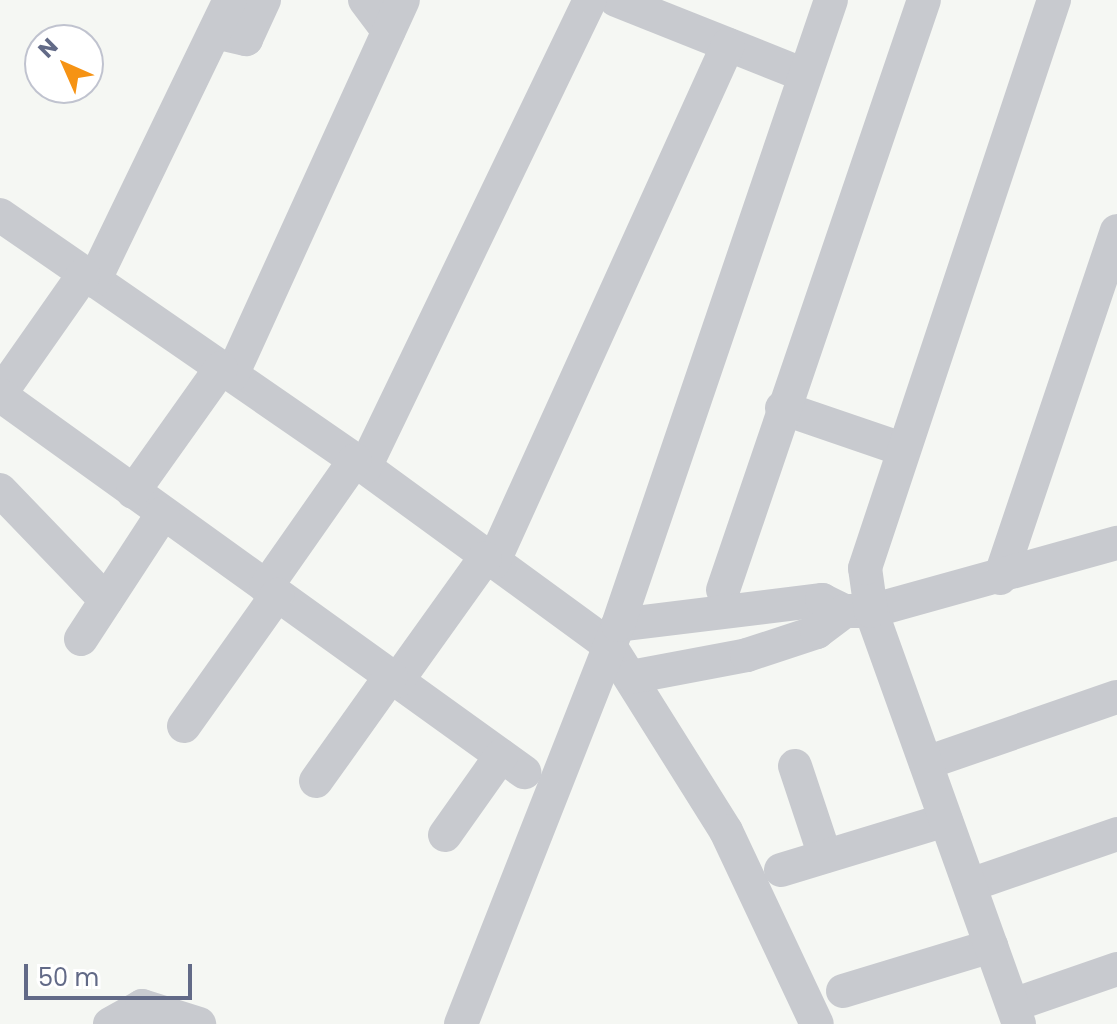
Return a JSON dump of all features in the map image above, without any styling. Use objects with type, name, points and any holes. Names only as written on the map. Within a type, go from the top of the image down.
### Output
[{"type":"street","points":[[230,0],[81,272],[0,395],[512,764],[445,835]]},
{"type":"street","points":[[215,32],[246,39],[264,0]]},
{"type":"street","points":[[365,0],[388,31]]},
{"type":"street","points":[[133,492],[227,372],[403,0]]},
{"type":"street","points":[[184,726],[360,463],[590,0]]},
{"type":"street","points":[[616,0],[804,75]]},
{"type":"street","points":[[461,1024],[614,636],[831,0]]},
{"type":"street","points":[[747,655],[734,601],[782,408],[924,0]]},
{"type":"street","points":[[1054,0],[902,449],[865,568],[858,611],[926,763],[1016,1015],[1117,969]]},
{"type":"street","points":[[316,781],[489,560],[728,45]]},
{"type":"street","points":[[0,215],[360,463],[489,560],[614,636],[631,677],[726,831],[817,1024]]},
{"type":"street","points":[[1000,578],[1117,231]]},
{"type":"street","points":[[0,360],[81,272]]},
{"type":"street","points":[[782,408],[902,449]]},
{"type":"street","points":[[0,490],[106,600]]},
{"type":"street","points":[[81,639],[163,513]]},
{"type":"street","points":[[631,677],[747,655],[817,632],[858,611],[1000,578],[1117,543]]},
{"type":"street","points":[[614,636],[734,601],[822,600],[858,611]]},
{"type":"street","points":[[926,763],[1117,697]]},
{"type":"street","points":[[795,766],[825,856]]},
{"type":"street","points":[[781,870],[946,820]]},
{"type":"street","points":[[970,885],[1117,834]]},
{"type":"street","points":[[843,991],[991,946]]},
{"type":"street","points":[[110,1024],[142,1006],[199,1024]]}]
